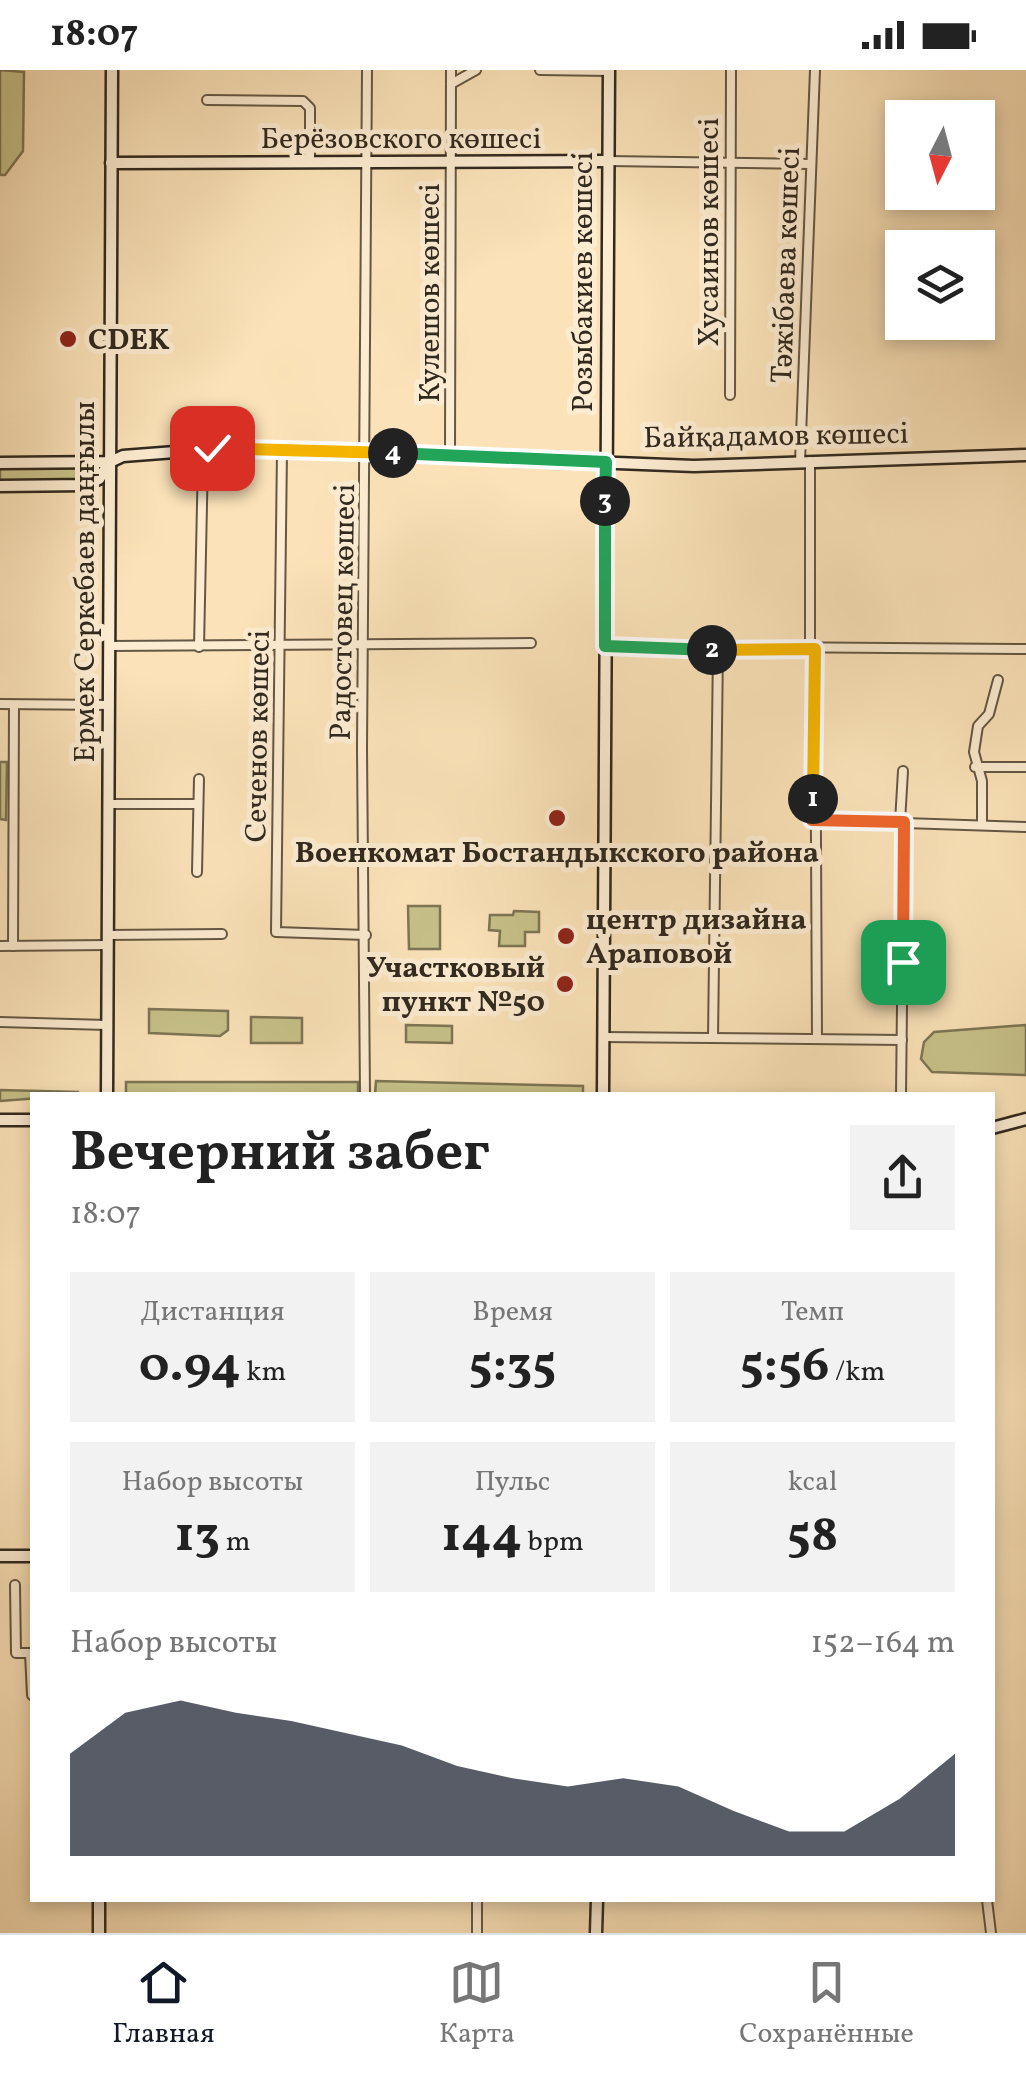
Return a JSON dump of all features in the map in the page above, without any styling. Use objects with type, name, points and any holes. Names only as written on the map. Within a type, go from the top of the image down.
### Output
[{"type":"street","name":"Ермек Серкебаев даңғылы","points":[[107,1092],[112,70]]},
{"type":"street","name":"Радостовец көшесі","points":[[366,1092],[367,70]]},
{"type":"street","name":"Кулешов көшесі","points":[[450,455],[451,70]]},
{"type":"street","points":[[451,84],[476,70]]},
{"type":"street","points":[[540,70],[609,71]]},
{"type":"street","name":"Хусаинов көшесі","points":[[730,395],[731,70]]},
{"type":"street","name":"Тәжібаева көшесі","points":[[815,70],[805,462],[813,649],[816,1039]]},
{"type":"street","name":"Розыбакиев көшесі","points":[[603,1092],[609,71]]},
{"type":"street","points":[[207,100],[303,100],[310,108],[310,163]]},
{"type":"street","name":"Берёзовского көшесі","points":[[111,163],[451,164],[608,160],[812,164]]},
{"type":"street","name":"Байқадамов көшесі","points":[[2,462],[110,462],[123,456],[203,449],[694,466],[1026,455]]},
{"type":"street","name":"Сеченов көшесі","points":[[282,451],[276,932],[366,935]]},
{"type":"street","points":[[199,647],[203,458]]},
{"type":"street","points":[[2,462],[2,486]]},
{"type":"street","name":"Байқадамов көшесі","points":[[2,486],[86,485],[99,479],[110,462]]},
{"type":"street","points":[[109,646],[530,643]]},
{"type":"street","points":[[605,646],[718,650],[1026,648]]},
{"type":"street","points":[[713,1038],[718,650]]},
{"type":"street","points":[[982,825],[982,781],[975,767],[978,726],[989,714],[998,680]]},
{"type":"street","points":[[0,704],[109,705]]},
{"type":"street","points":[[13,946],[14,705]]},
{"type":"street","points":[[975,767],[1025,767]]},
{"type":"street","points":[[902,1092],[903,771]]},
{"type":"street","points":[[197,872],[199,778]]},
{"type":"street","points":[[108,804],[198,804]]},
{"type":"street","points":[[812,820],[1026,826]]},
{"type":"street","points":[[0,946],[222,934]]},
{"type":"street","points":[[0,1022],[107,1026]]},
{"type":"street","points":[[603,1037],[902,1040]]},
{"type":"street","points":[[0,1120],[30,1120]]},
{"type":"street","points":[[995,1127],[1026,1120]]},
{"type":"street","points":[[0,1556],[30,1556]]},
{"type":"street","points":[[15,1585],[16,1654],[30,1654]]},
{"type":"street","points":[[99,1933],[100,1902]]},
{"type":"street","points":[[476,1933],[477,1902]]},
{"type":"street","points":[[596,1902],[596,1933]]},
{"type":"street","points":[[987,1902],[991,1933]]},
{"type":"shaded area","points":[[0,70],[24,72],[23,151],[5,175],[0,175]]},
{"type":"shaded area","points":[[106,464],[92,481],[0,481],[0,465]]},
{"type":"shaded area","points":[[0,762],[7,762],[6,820],[0,819]]},
{"type":"shaded area","points":[[408,906],[440,906],[440,949],[409,949]]},
{"type":"shaded area","points":[[514,911],[539,912],[539,932],[525,932],[525,946],[499,946],[500,931],[489,930],[490,915],[513,915]]},
{"type":"shaded area","points":[[149,1009],[228,1011],[228,1030],[220,1036],[149,1033]]},
{"type":"shaded area","points":[[251,1017],[302,1018],[302,1043],[251,1043]]},
{"type":"shaded area","points":[[406,1025],[452,1026],[452,1043],[406,1042]]},
{"type":"shaded area","points":[[1026,1025],[1026,1075],[932,1072],[921,1059],[924,1042],[934,1032]]},
{"type":"shaded area","points":[[376,1081],[583,1086],[583,1092],[375,1092]]},
{"type":"shaded area","points":[[126,1082],[358,1082],[358,1092],[126,1092]]},
{"type":"shaded area","points":[[0,1090],[78,1092],[30,1092],[30,1099],[0,1101]]},
{"type":"place","name":"CDEK","points":[[68,339]]},
{"type":"place","name":"Военкомат Бостандыкского района","points":[[557,818]]},
{"type":"place","name":"центр дизайна Араповой","points":[[566,936]]},
{"type":"place","name":"Участковый пункт №50","points":[[565,984]]},
{"type":"route","points":[[212,448],[606,462],[605,646],[815,649],[812,820],[904,822],[903,962]]}]
